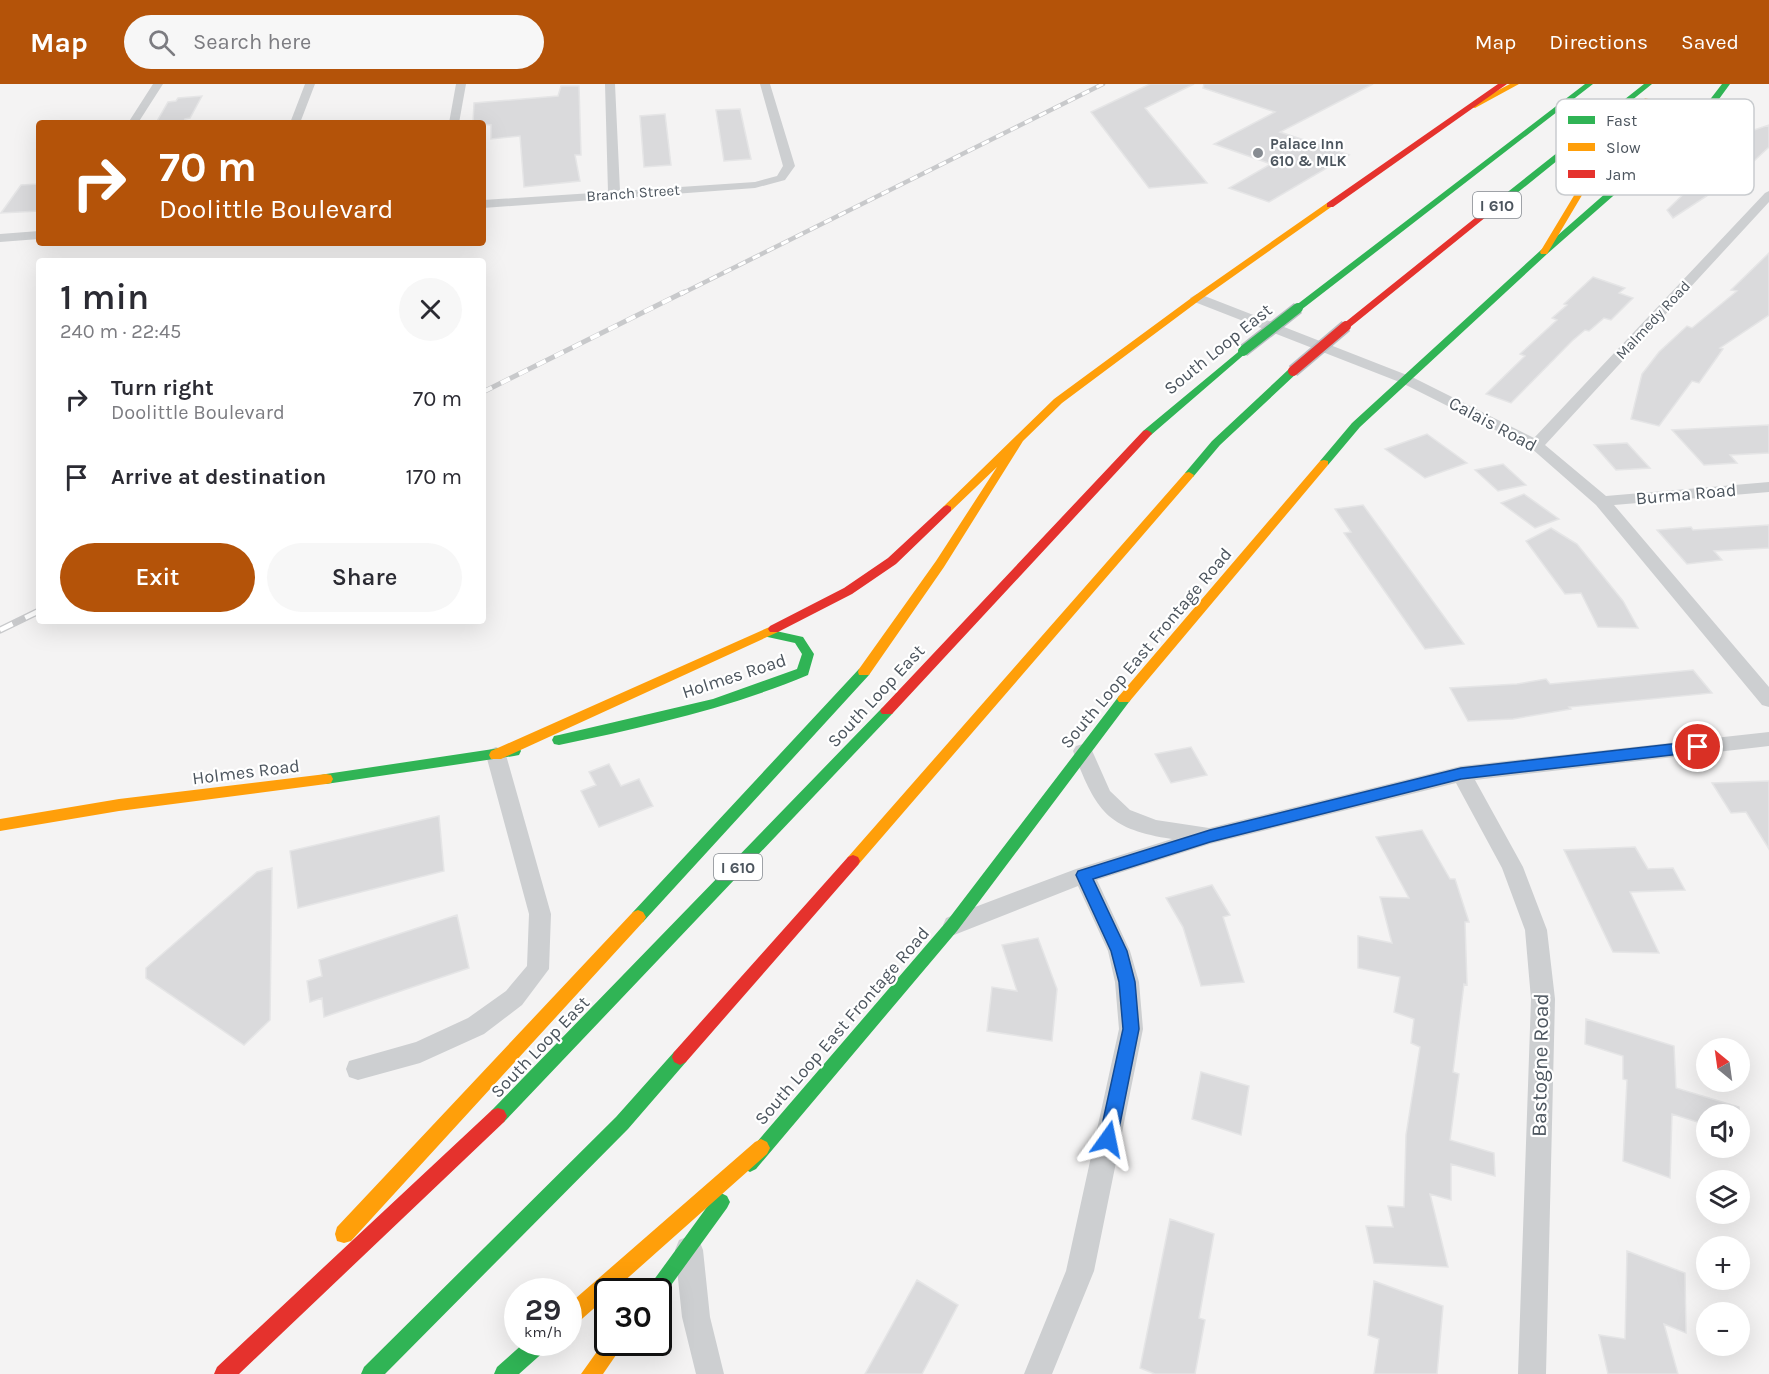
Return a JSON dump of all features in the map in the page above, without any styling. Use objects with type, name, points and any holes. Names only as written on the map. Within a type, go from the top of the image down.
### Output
[{"type":"main road","points":[[767,633],[848,591],[892,561],[1058,401],[1197,298],[1503,84]]},
{"type":"main road","points":[[1472,106],[1515,84]]},
{"type":"main road","name":"South Loop East","points":[[1570,99],[1589,84]]},
{"type":"main road","name":"I 610","points":[[1629,99],[1648,84]]},
{"type":"main road","points":[[1649,99],[1661,84]]},
{"type":"main road","name":"South Loop East Frontage Road","points":[[1715,99],[1726,84]]},
{"type":"main road","name":"South Loop East","points":[[224,1374],[515,1100],[891,707],[1153,427],[1243,351],[1556,109]]},
{"type":"main road","name":"I 610","points":[[371,1374],[622,1123],[921,784],[1216,442],[1346,326],[1556,158]]},
{"type":"main road","points":[[1544,252],[1579,195]]},
{"type":"main road","name":"South Loop East Frontage Road","points":[[665,1278],[761,1148],[952,926],[1108,718],[1356,425],[1609,195]]},
{"type":"main road","points":[[335,1243],[862,675],[940,564],[1018,442]]},
{"type":"main road","name":"Holmes Road","points":[[0,825],[120,805],[260,789],[496,755],[697,708],[779,684],[803,672],[807,654],[799,640],[767,633],[496,755]]},
{"type":"main road","points":[[582,1306],[761,1148]]},
{"type":"main road","points":[[214,1374],[286,1295]]},
{"type":"main road","points":[[504,1374],[524,1356]]},
{"type":"main road","points":[[591,1374],[604,1356]]},
{"type":"street","points":[[135,120],[158,84]]},
{"type":"street","points":[[296,120],[310,84]]},
{"type":"street","points":[[455,120],[461,84]]},
{"type":"street","points":[[610,84],[614,195]]},
{"type":"street","name":"Branch Street","points":[[486,204],[755,184],[781,178],[789,166],[765,84]]},
{"type":"street","name":"Malmedy Road","points":[[1536,445],[1769,195]]},
{"type":"street","points":[[0,238],[36,235]]},
{"type":"street","name":"Calais Road","points":[[1197,298],[1407,380],[1536,445],[1602,501],[1769,700]]},
{"type":"street","name":"Burma Road","points":[[1602,501],[1769,486]]},
{"type":"street","points":[[952,926],[1084,875],[1210,836],[1461,774],[1769,739]]},
{"type":"street","points":[[1083,751],[1098,788],[1113,808],[1148,827],[1210,836]]},
{"type":"street","points":[[358,1069],[420,1052],[476,1026],[514,998],[538,969],[540,914],[496,755]]},
{"type":"street","name":"Bastogne Road","points":[[1461,774],[1512,867],[1536,930],[1543,999],[1532,1374]]},
{"type":"street","points":[[1038,1374],[1080,1271],[1131,1029],[1127,982],[1119,951],[1084,875]]},
{"type":"street","points":[[689,1246],[696,1317],[710,1374]]},
{"type":"building","points":[[1150,84],[1194,84],[1145,108],[1207,183],[1149,188],[1091,112]]},
{"type":"building","points":[[1204,84],[1373,84],[1280,132],[1349,155],[1269,202],[1229,188],[1271,164],[1214,144],[1275,112],[1203,88]]},
{"type":"building","points":[[561,86],[579,86],[581,155],[575,155],[580,181],[524,187],[520,136],[491,139],[491,125],[486,124],[486,120],[473,120],[474,103],[558,96]]},
{"type":"building","points":[[202,96],[190,118],[158,120],[168,102],[176,101],[178,98]]},
{"type":"building","points":[[740,109],[751,159],[724,161],[716,110]]},
{"type":"building","points":[[665,114],[671,165],[644,167],[640,116]]},
{"type":"building","points":[[1769,125],[1769,147],[1754,161],[1754,130]]},
{"type":"building","points":[[36,184],[36,211],[1,213],[21,185]]},
{"type":"building","points":[[1683,195],[1708,195],[1673,218],[1667,210]]},
{"type":"building","points":[[1769,253],[1769,315],[1720,348],[1723,349],[1699,383],[1692,381],[1659,426],[1631,419],[1642,374],[1659,352],[1687,326],[1692,328],[1737,291],[1731,290]]},
{"type":"building","points":[[1593,277],[1625,288],[1619,293],[1633,298],[1611,320],[1604,318],[1589,331],[1585,330],[1572,341],[1511,403],[1486,394],[1525,356],[1520,354],[1557,320],[1552,318],[1567,305],[1564,304]]},
{"type":"building","points":[[1769,425],[1769,453],[1730,455],[1737,463],[1704,465],[1672,430]]},
{"type":"building","points":[[1427,434],[1467,463],[1425,478],[1385,449]]},
{"type":"building","points":[[1627,443],[1650,468],[1616,470],[1594,445]]},
{"type":"building","points":[[1503,464],[1526,485],[1498,491],[1475,470]]},
{"type":"building","points":[[1524,494],[1559,519],[1535,528],[1501,503]]},
{"type":"building","points":[[1363,505],[1464,644],[1425,649],[1344,533],[1351,532],[1335,509]]},
{"type":"building","points":[[1769,525],[1769,548],[1714,551],[1722,560],[1687,564],[1657,530],[1691,527],[1693,530]]},
{"type":"building","points":[[1551,528],[1577,544],[1623,601],[1638,628],[1598,627],[1581,593],[1565,594],[1526,541]]},
{"type":"building","points":[[1693,670],[1712,693],[1569,707],[1571,709],[1513,719],[1468,721],[1450,688],[1517,684],[1546,679],[1550,684]]},
{"type":"building","points":[[1191,747],[1207,775],[1171,783],[1155,754]]},
{"type":"building","points":[[609,764],[621,786],[639,779],[653,806],[599,827],[581,791],[596,785],[589,772]]},
{"type":"building","points":[[1769,781],[1769,849],[1746,812],[1731,813],[1712,783]]},
{"type":"building","points":[[439,816],[444,871],[298,908],[290,851]]},
{"type":"building","points":[[1422,830],[1450,879],[1455,879],[1469,922],[1465,922],[1467,985],[1464,984],[1453,1072],[1459,1074],[1450,1140],[1494,1153],[1495,1176],[1451,1164],[1451,1200],[1430,1194],[1448,1267],[1374,1263],[1366,1226],[1393,1227],[1388,1206],[1404,1207],[1406,1135],[1420,1047],[1411,1043],[1414,1019],[1394,1012],[1400,977],[1358,968],[1358,936],[1392,943],[1380,897],[1409,898],[1376,837]]},
{"type":"building","points":[[1635,847],[1648,869],[1673,868],[1685,890],[1630,892],[1659,953],[1613,952],[1564,850]]},
{"type":"building","points":[[272,868],[270,1020],[244,1045],[146,978],[146,968],[257,872]]},
{"type":"building","points":[[1212,885],[1230,915],[1223,917],[1244,982],[1201,986],[1183,927],[1166,898]]},
{"type":"building","points":[[457,915],[469,968],[324,1017],[322,998],[310,1002],[307,981],[322,976],[319,960]]},
{"type":"building","points":[[1038,938],[1057,989],[1052,1041],[987,1031],[992,987],[1017,991],[1002,945]]},
{"type":"building","points":[[1586,1019],[1674,1046],[1676,1088],[1729,1104],[1696,1104],[1696,1122],[1672,1114],[1670,1178],[1623,1161],[1627,1080],[1623,1079],[1623,1056],[1585,1044]]},
{"type":"building","points":[[1201,1072],[1249,1086],[1241,1135],[1192,1119]]},
{"type":"building","points":[[1170,1219],[1214,1234],[1199,1318],[1205,1320],[1195,1374],[1155,1374],[1140,1368]]},
{"type":"building","points":[[1627,1251],[1685,1273],[1686,1333],[1664,1324],[1678,1374],[1608,1374],[1599,1335],[1625,1339]]},
{"type":"building","points":[[917,1280],[958,1305],[922,1374],[865,1374]]},
{"type":"building","points":[[1374,1281],[1443,1306],[1437,1374],[1374,1374],[1379,1339],[1368,1335]]},
{"type":"railway","points":[[681,294],[1103,84]]},
{"type":"railway","points":[[486,391],[684,292]]},
{"type":"railway","points":[[0,630],[36,612]]},
{"type":"traffic: fast","points":[[1570,99],[1589,84]]},
{"type":"traffic: fast","points":[[1629,99],[1648,84]]},
{"type":"traffic: fast","points":[[1715,99],[1726,84]]},
{"type":"traffic: fast","points":[[1298,308],[1556,109]]},
{"type":"traffic: fast","points":[[1493,208],[1556,158]]},
{"type":"traffic: fast","points":[[1324,463],[1356,425],[1609,195]]},
{"type":"traffic: fast","points":[[1243,351],[1298,308]]},
{"type":"traffic: fast","points":[[1147,433],[1243,351]]},
{"type":"traffic: fast","points":[[1189,475],[1216,443],[1293,371]]},
{"type":"traffic: fast","points":[[559,740],[713,704],[744,695],[803,672],[808,654],[799,640],[767,633]]},
{"type":"traffic: fast","points":[[638,917],[864,672]]},
{"type":"traffic: fast","points":[[750,1163],[952,926],[1124,699]]},
{"type":"traffic: fast","points":[[498,1116],[887,711]]},
{"type":"traffic: fast","points":[[326,779],[514,751]]},
{"type":"traffic: fast","points":[[371,1374],[622,1123],[680,1057]]},
{"type":"traffic: fast","points":[[664,1278],[721,1202]]},
{"type":"traffic: fast","points":[[504,1374],[524,1356]]},
{"type":"traffic: slow","points":[[1472,106],[1515,84]]},
{"type":"traffic: slow","points":[[1544,252],[1578,195]]},
{"type":"traffic: slow","points":[[947,509],[1058,401],[1197,298],[1330,205]]},
{"type":"traffic: slow","points":[[864,672],[940,564],[1018,442]]},
{"type":"traffic: slow","points":[[1124,699],[1324,463]]},
{"type":"traffic: slow","points":[[853,861],[1189,475]]},
{"type":"traffic: slow","points":[[496,755],[774,629]]},
{"type":"traffic: slow","points":[[0,825],[119,805],[326,779]]},
{"type":"traffic: slow","points":[[344,1234],[638,917]]},
{"type":"traffic: slow","points":[[582,1306],[761,1148]]},
{"type":"traffic: slow","points":[[591,1374],[604,1356]]},
{"type":"traffic: jam","points":[[1330,205],[1503,84]]},
{"type":"traffic: jam","points":[[1346,326],[1493,208]]},
{"type":"traffic: jam","points":[[1293,371],[1346,326]]},
{"type":"traffic: jam","points":[[887,711],[1147,433]]},
{"type":"traffic: jam","points":[[774,629],[848,591],[892,561],[947,509]]},
{"type":"traffic: jam","points":[[680,1057],[853,861]]},
{"type":"traffic: jam","points":[[224,1374],[498,1116]]},
{"type":"place","name":"Palace Inn 610 & MLK","points":[[1258,153]]},
{"type":"route","points":[[1108,1139],[1131,1029],[1127,982],[1119,951],[1084,875],[1210,836],[1461,774],[1698,747]]}]
